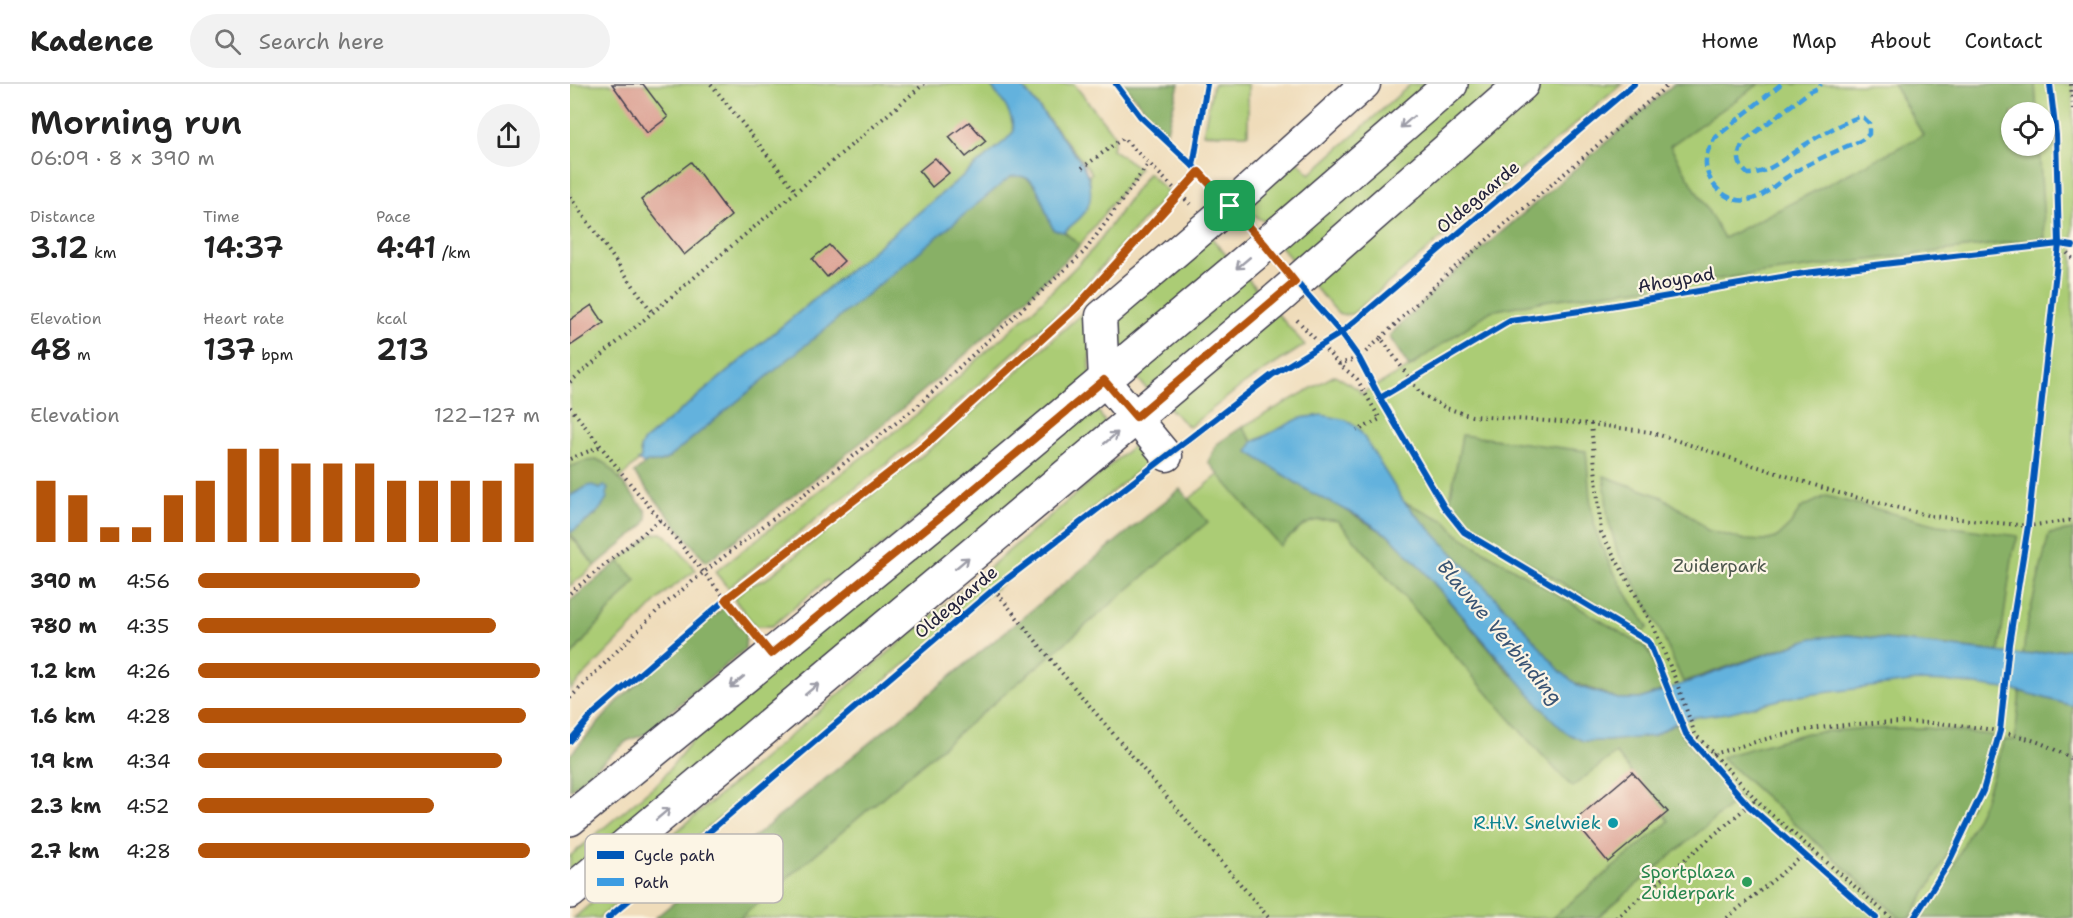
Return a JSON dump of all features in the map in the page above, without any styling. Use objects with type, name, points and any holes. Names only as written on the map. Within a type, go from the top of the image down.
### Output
[{"type":"main road","points":[[570,819],[955,505],[1451,84]]},
{"type":"main road","name":"Oldegaarde","points":[[639,834],[1277,299],[1522,84]]},
{"type":"main road","name":"Oldegaarde","points":[[570,892],[585,879]]},
{"type":"street","points":[[1167,456],[1104,380],[1101,316],[1365,84]]},
{"type":"path","points":[[711,84],[796,191]]},
{"type":"path","points":[[570,382],[924,84]]},
{"type":"path","points":[[1339,364],[1359,358],[1446,275],[1669,84]]},
{"type":"path","points":[[2071,84],[2073,109]]},
{"type":"path","points":[[570,698],[659,609],[914,409],[1085,251],[1149,163]]},
{"type":"path","points":[[1172,201],[1186,185]]},
{"type":"path","points":[[570,197],[652,312]]},
{"type":"path","points":[[2058,255],[2059,233]]},
{"type":"path","points":[[2059,244],[2073,259]]},
{"type":"path","points":[[2048,245],[2073,246]]},
{"type":"path","points":[[1381,338],[1420,393],[1446,408],[1472,416],[1591,424],[1650,432],[1839,493],[1931,516],[2028,526],[2073,520]]},
{"type":"path","points":[[1310,351],[1327,341]]},
{"type":"path","points":[[1353,350],[1364,368]]},
{"type":"path","points":[[1404,385],[1421,374]]},
{"type":"path","points":[[570,407],[771,654]]},
{"type":"path","points":[[1591,424],[1601,532],[1654,628],[1695,734],[1755,800],[1891,918]]},
{"type":"path","points":[[570,459],[601,446]]},
{"type":"path","points":[[2027,538],[2030,515]]},
{"type":"path","points":[[570,593],[661,519]]},
{"type":"path","points":[[994,589],[1061,672],[1269,918]]},
{"type":"path","points":[[717,606],[735,591]]},
{"type":"path","points":[[1997,741],[2001,720]]},
{"type":"path","points":[[1713,754],[1818,728],[1888,722],[1951,725],[2000,731],[2034,740],[2073,759]]},
{"type":"path","points":[[1686,734],[1710,761]]},
{"type":"path","points":[[1741,797],[1751,808]]},
{"type":"path","points":[[1616,918],[1751,808],[1755,800]]},
{"type":"path","points":[[1797,848],[1813,862]]},
{"type":"path","points":[[1727,918],[1811,849]]},
{"type":"green space","points":[[570,84],[989,84],[1009,109],[1014,131],[644,441],[640,448],[641,458],[608,491],[570,496]]},
{"type":"green space","points":[[1020,84],[1074,84],[1115,136],[1112,149],[1139,168],[1080,245],[1064,232],[1086,208],[1090,194],[1089,175],[1092,173]]},
{"type":"green space","points":[[1123,84],[1179,84],[1166,134]]},
{"type":"green space","points":[[1213,84],[1248,84],[1248,134],[1203,134]]},
{"type":"green space","points":[[1411,84],[1437,84],[1275,223],[1258,218],[1245,206],[1297,160],[1310,174]]},
{"type":"green space","points":[[1467,84],[1513,84],[1298,267],[1279,245]]},
{"type":"green space","points":[[1542,84],[1622,84],[1352,314],[1340,315],[1309,281]]},
{"type":"green space","points":[[1674,84],[1759,84],[1670,146],[1724,238],[1923,135],[1893,84],[2035,84],[2036,102],[2001,102],[2001,156],[2040,156],[2045,238],[1550,300],[1491,311],[1409,367],[1389,336],[1440,285]]},
{"type":"green space","name":"Zuiderpark","points":[[1732,84],[2073,84],[2073,918],[681,918],[699,903],[783,903],[783,834],[1228,467],[1321,416],[1301,418],[1253,442],[1242,427],[1335,375],[1358,389],[1361,394],[1414,365]]},
{"type":"green space","points":[[1148,173],[1168,192],[1073,299],[916,441],[728,588],[715,572],[917,414],[1035,308],[1094,248]]},
{"type":"green space","points":[[1016,175],[1025,177],[1037,189],[1054,230],[1064,232],[1080,245],[992,331],[899,411],[804,488],[706,562],[634,473],[647,462],[660,462],[667,459],[1006,179]]},
{"type":"green space","points":[[1210,236],[1232,262],[1126,352],[1109,332],[1109,323]]},
{"type":"green space","points":[[1243,273],[1264,298],[1147,389],[1134,374]]},
{"type":"green space","points":[[1090,306],[1090,382],[832,585],[827,580],[772,626],[755,626],[734,599],[747,587],[766,579],[939,442]]},
{"type":"green space","points":[[1275,311],[1305,345],[1244,384],[1189,427],[1164,404]]},
{"type":"green space","points":[[1082,410],[1099,412],[1106,424],[625,834],[596,834],[660,781],[698,733]]},
{"type":"green space","points":[[1242,427],[1253,442],[1248,452],[1391,537],[1420,567],[1510,674],[1653,736],[1675,723],[1693,750],[1738,799],[1597,918],[1552,918],[1669,821],[1616,753],[1572,787],[1529,741],[1338,521],[1319,520],[1306,524],[1280,546],[1208,462],[1217,444]]},
{"type":"green space","points":[[1462,435],[1586,451],[1591,503],[1597,534],[1613,570],[1648,627],[1643,632],[1466,525],[1450,500]]},
{"type":"green space","points":[[1133,446],[1142,446],[1152,459],[700,834],[673,834]]},
{"type":"green space","points":[[598,460],[607,464],[646,511],[647,518],[644,525],[595,566],[570,533],[596,515],[600,489],[588,487],[570,496],[570,467],[585,461]]},
{"type":"green space","points":[[1604,476],[1662,497],[1691,516],[1707,530],[1745,540],[1764,541],[1776,538],[1790,525],[1801,508],[1826,496],[1938,525],[2018,536],[2013,552],[1999,652],[1848,635],[1813,638],[1683,682],[1658,626],[1617,551],[1608,519]]},
{"type":"green space","points":[[1180,489],[1208,522],[783,882],[783,834],[758,834]]},
{"type":"green space","points":[[1404,502],[1446,521],[1457,534],[1479,548],[1645,647],[1651,655],[1663,690],[1640,699],[1618,699],[1573,682],[1560,671],[1522,626]]},
{"type":"green space","points":[[2073,530],[2073,648],[2023,655],[2026,629],[2049,534]]},
{"type":"green space","points":[[661,533],[667,536],[696,570],[666,592],[570,690],[570,657],[635,581],[619,561],[653,534]]},
{"type":"green space","points":[[570,535],[595,566],[570,586]]},
{"type":"green space","points":[[619,561],[636,580],[570,657],[570,601]]},
{"type":"green space","points":[[724,607],[746,634],[745,649],[657,723],[661,728],[627,741],[570,790],[570,755],[619,700]]},
{"type":"green space","points":[[2020,691],[2073,706],[2073,918],[1921,918],[1949,875],[1984,802],[2004,740],[2015,740]]},
{"type":"green space","points":[[1925,728],[1992,735],[1982,781],[1938,872],[1910,918],[1900,918],[1721,757],[1807,733],[1856,729]]},
{"type":"green space","points":[[585,844],[585,868],[570,881],[570,856]]},
{"type":"green space","points":[[592,903],[617,903],[599,918],[574,918]]},
{"type":"green space","points":[[673,903],[758,903],[740,918],[655,918]]},
{"type":"water","points":[[989,84],[1020,84],[1078,158],[1088,177],[1091,191],[1088,205],[1080,218],[1064,232],[1054,230],[1035,185],[1029,179],[1021,176],[1010,177],[667,459],[644,464],[638,460],[641,458],[640,448],[644,441],[1006,140],[1014,131],[1011,117]]},
{"type":"water","name":"Blauwe Verbinding","points":[[1322,415],[1346,420],[1359,429],[1404,502],[1522,626],[1560,671],[1580,687],[1618,699],[1640,699],[1813,638],[1848,635],[2023,655],[2073,648],[2073,706],[2020,691],[1954,682],[1917,681],[1791,697],[1727,713],[1695,717],[1675,723],[1653,736],[1583,741],[1565,732],[1549,716],[1420,567],[1391,537],[1360,517],[1310,492],[1248,452],[1253,442],[1300,418]]},
{"type":"water","points":[[592,485],[600,489],[604,486],[608,488],[607,498],[596,513],[570,533],[570,496]]},
{"type":"building","points":[[612,84],[643,84],[668,117],[647,133]]},
{"type":"building","points":[[969,122],[986,141],[966,157],[949,137]]},
{"type":"building","points":[[935,158],[949,173],[932,187],[919,171]]},
{"type":"building","points":[[691,162],[731,216],[684,255],[641,200]]},
{"type":"building","points":[[829,245],[844,261],[827,277],[812,259]]},
{"type":"building","points":[[592,305],[604,323],[570,346],[570,320]]},
{"type":"building","name":"R.H.V. Snelwiek","points":[[1632,772],[1668,812],[1608,862],[1574,821]]},
{"type":"marked path","points":[[1781,84],[1715,138],[1708,151],[1706,168],[1713,183],[1724,195],[1739,200],[1758,197],[1801,169],[1861,141],[1869,134],[1869,123],[1859,117],[1819,136],[1768,169],[1748,174],[1744,170],[1739,159],[1744,141],[1821,84]]},
{"type":"cycle path","name":"Ahoypad","points":[[1116,84],[1140,116],[1193,166],[1341,333],[1359,358],[1380,398],[1510,321],[1805,273],[2059,244],[2073,246]]},
{"type":"cycle path","points":[[1193,166],[1207,84]]},
{"type":"cycle path","points":[[707,834],[994,589],[1272,375],[1341,333],[1634,84]]},
{"type":"cycle path","points":[[1914,918],[1948,864],[1983,791],[2000,731],[2009,644],[2028,526],[2059,244],[2056,135],[2050,84]]},
{"type":"cycle path","points":[[570,741],[592,715],[726,599],[924,446],[1077,307],[1199,172]]},
{"type":"cycle path","points":[[1380,398],[1444,507],[1464,532],[1649,642],[1686,734],[1749,806],[1876,918]]},
{"type":"cycle path","points":[[608,918],[626,903]]},
{"type":"place","name":"R.H.V. Snelwiek","points":[[1613,823]]},
{"type":"place","name":"Sportplaza Zuiderpark","points":[[1747,882]]},
{"type":"route","points":[[1199,172],[1230,206],[1295,282],[1136,417],[1104,380],[955,505],[771,654],[726,599],[924,446],[1077,307],[1199,172]]}]
